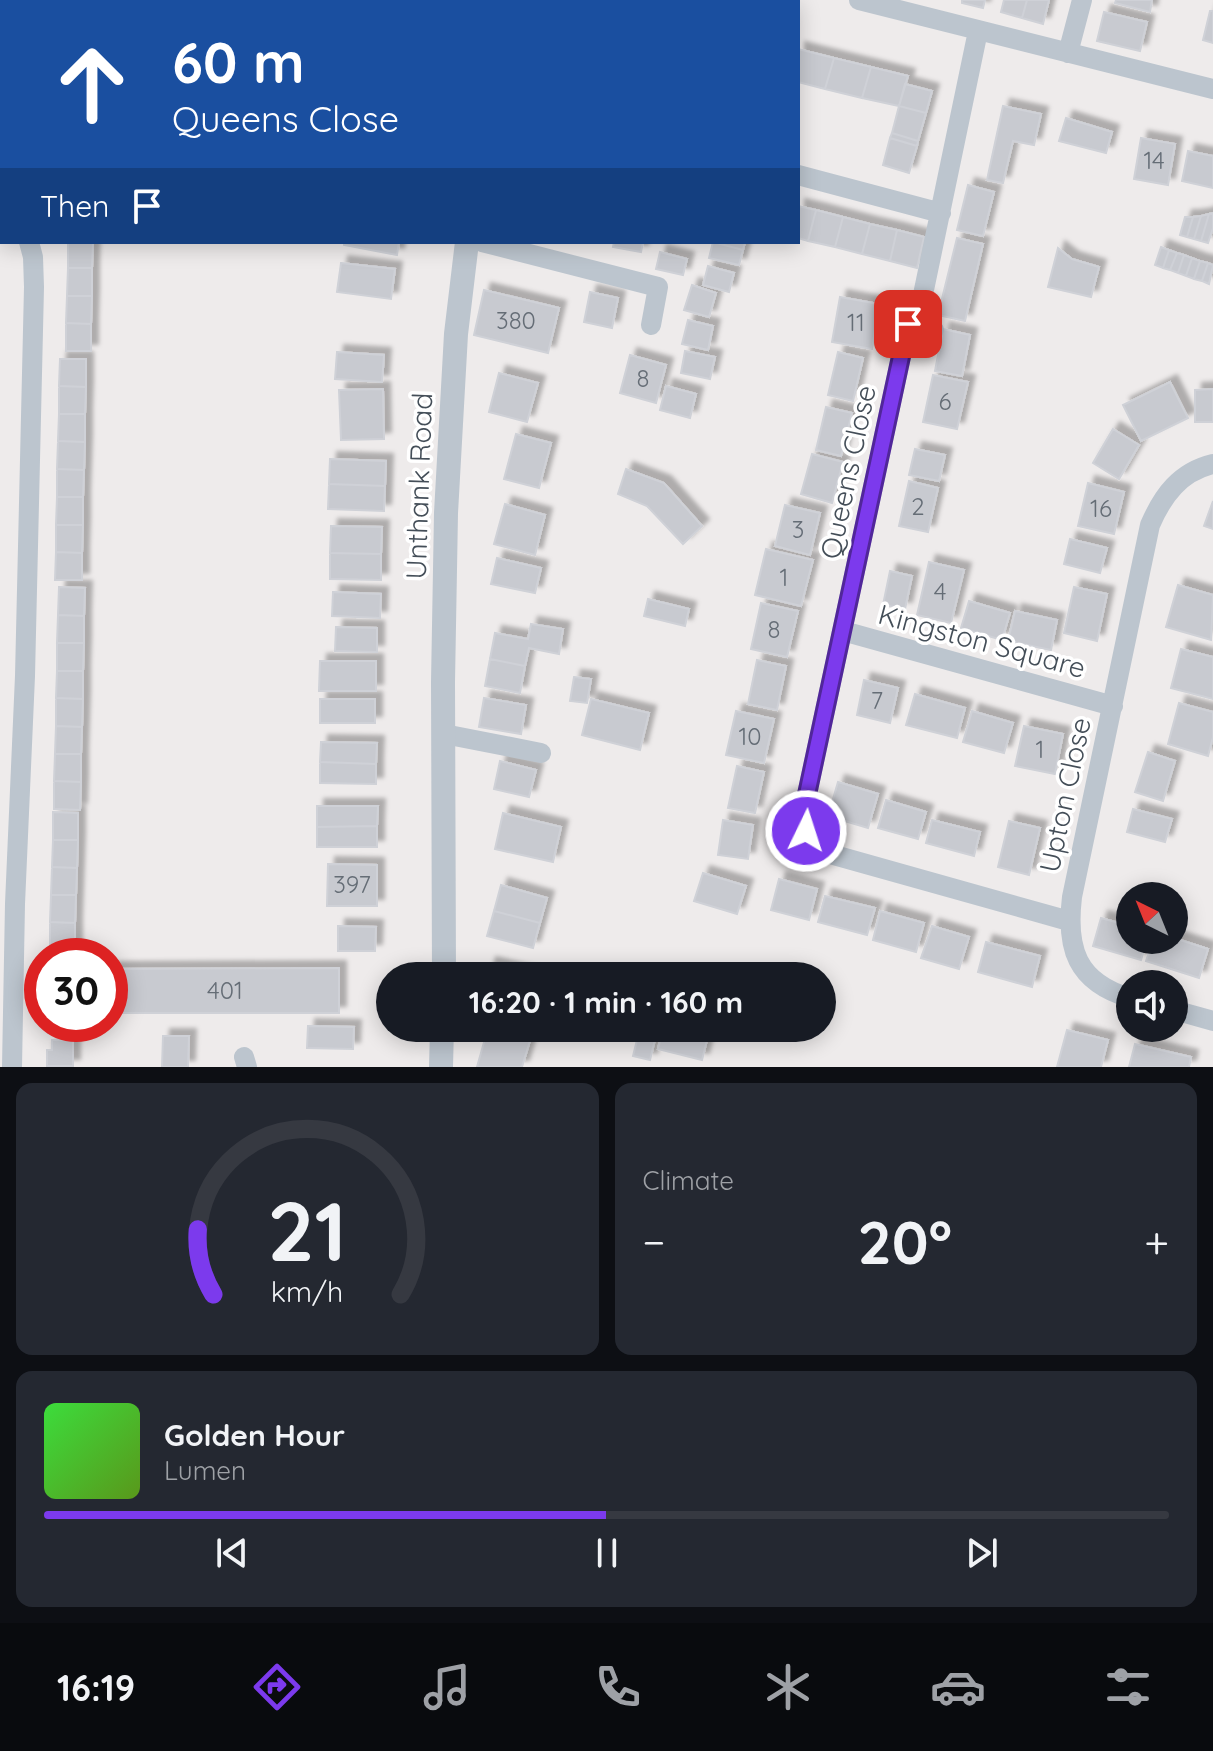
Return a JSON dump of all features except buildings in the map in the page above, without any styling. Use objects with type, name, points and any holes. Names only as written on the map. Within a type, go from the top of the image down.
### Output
[{"type":"street","points":[[859,0],[1213,89]]},
{"type":"street","points":[[1068,53],[1082,0]]},
{"type":"street","name":"Queens Close","points":[[843,631],[914,316],[941,213],[978,31]]},
{"type":"street","points":[[800,176],[941,213]]},
{"type":"street","points":[[12,1067],[34,287],[30,244]]},
{"type":"street","name":"Unthank Road","points":[[444,962],[446,513],[456,334],[467,244]]},
{"type":"street","points":[[490,244],[658,287],[651,325]]},
{"type":"street","points":[[887,318],[914,316],[934,330]]},
{"type":"street","name":"Upton Close","points":[[1116,993],[1090,977],[1073,949],[1069,921],[1072,897],[1150,525],[1161,500],[1178,480],[1199,467],[1213,464]]},
{"type":"street","name":"Kingston Square","points":[[1069,921],[834,855],[818,847],[806,831],[803,813],[843,631],[1113,706]]},
{"type":"street","points":[[444,734],[541,753]]},
{"type":"street","points":[[1188,1014],[1213,1021]]},
{"type":"street","points":[[441,1067],[442,1042]]},
{"type":"route","points":[[806,831],[803,813],[908,324]]}]
